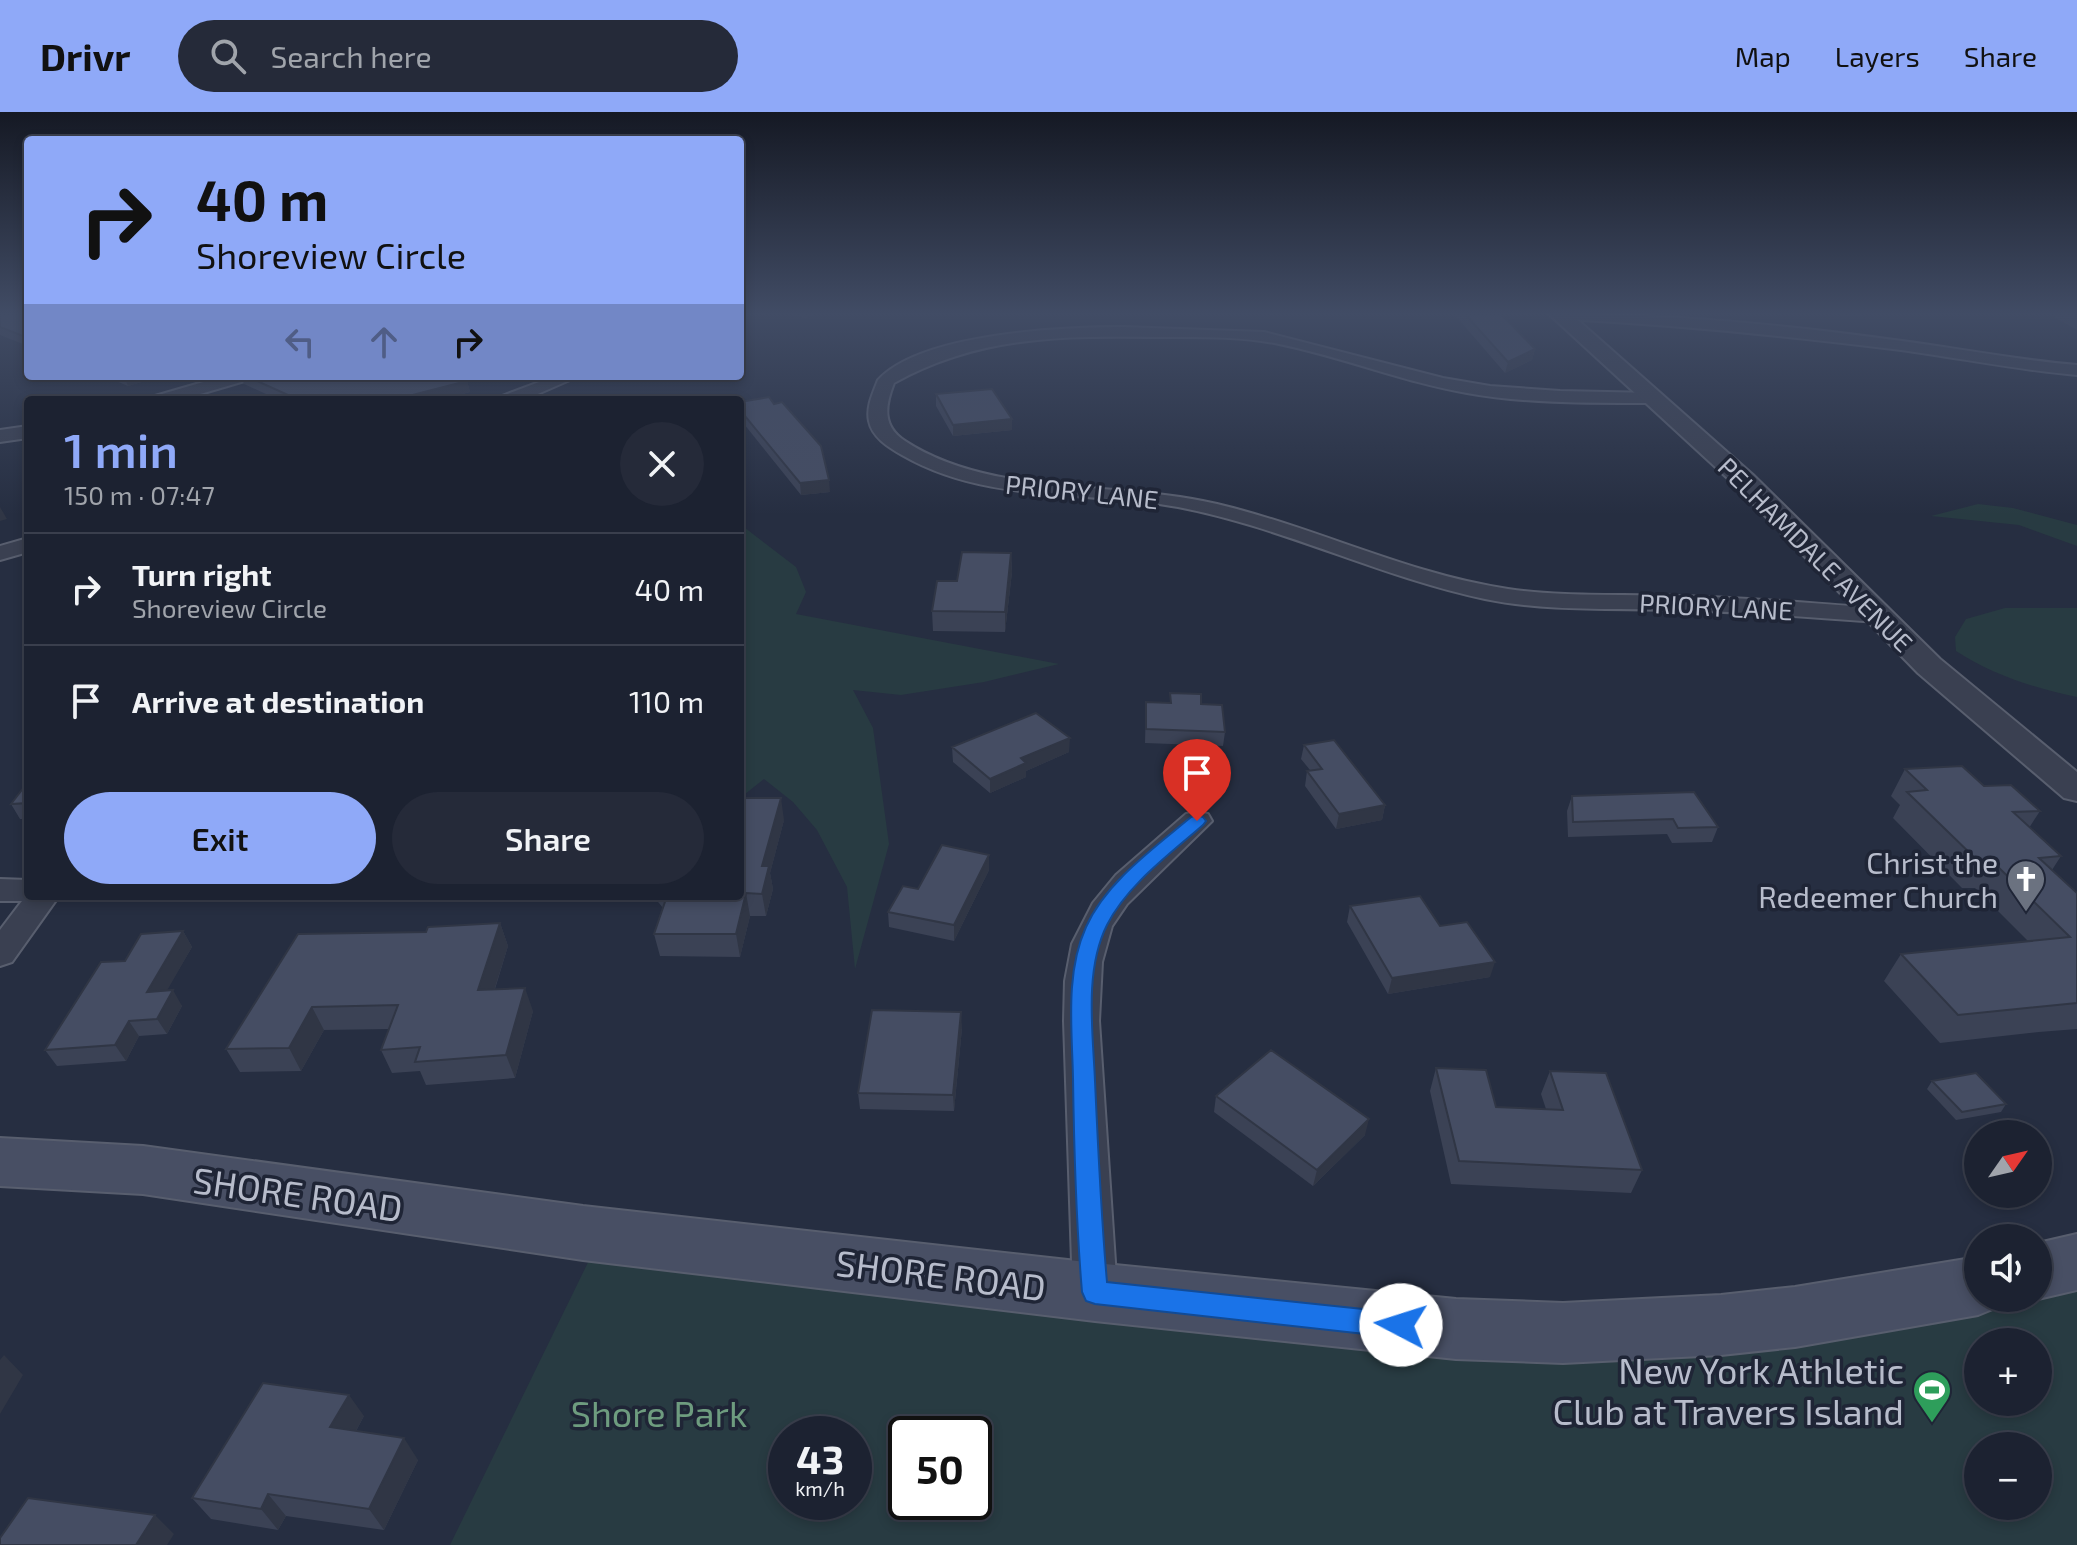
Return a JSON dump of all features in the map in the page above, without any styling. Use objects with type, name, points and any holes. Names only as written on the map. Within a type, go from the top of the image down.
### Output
[{"type":"main road","name":"SHORE ROAD","points":[[0,1162],[143,1170],[583,1233],[1401,1325],[1563,1333],[1721,1325],[1795,1317],[1964,1288]]},
{"type":"main road","points":[[2052,1268],[2077,1262]]},
{"type":"street","points":[[174,396],[226,381]]},
{"type":"street","points":[[518,396],[557,381]]},
{"type":"street","name":"PRIORY LANE","points":[[887,381],[878,415],[881,427],[900,446],[967,476],[1035,490],[1178,501],[1402,571],[1487,592],[1574,600],[1728,604],[1877,615]]},
{"type":"street","name":"PRIORY LANE","points":[[1436,381],[1502,394],[1654,398]]},
{"type":"street","name":"PELHAMDALE AVENUE","points":[[1635,381],[1744,480],[1929,666],[2077,790]]},
{"type":"street","points":[[0,436],[24,433]]},
{"type":"street","points":[[0,553],[24,546]]},
{"type":"street","points":[[1095,1292],[1087,1202],[1082,1002],[1085,966],[1095,928],[1107,907],[1145,865],[1197,821]]},
{"type":"street","points":[[0,890],[24,891]]},
{"type":"street","points":[[0,954],[40,900]]},
{"type":"green space","points":[[1978,504],[2013,508],[2077,525],[2077,546],[2019,525],[1931,516]]},
{"type":"green space","points":[[744,527],[796,567],[806,592],[796,614],[1059,664],[984,682],[901,695],[853,690],[873,728],[889,844],[855,969],[847,887],[817,830],[793,802],[764,779],[744,795]]},
{"type":"green space","points":[[2005,608],[2077,608],[2077,697],[2014,680],[1956,651],[1955,637],[1966,619]]},
{"type":"green space","name":"Shore Park","points":[[597,1244],[1400,1335],[1964,1299],[1964,1312],[2052,1312],[2052,1288],[2077,1270],[2077,1545],[450,1545]]},
{"type":"building","points":[[257,381],[467,381],[409,396],[290,396]]},
{"type":"building","points":[[992,389],[1012,419],[953,425],[936,394]]},
{"type":"building","points":[[769,397],[774,404],[782,402],[821,446],[829,480],[800,483],[744,415],[744,401]]},
{"type":"building","points":[[962,552],[1011,553],[1005,612],[932,611],[937,581],[957,581]]},
{"type":"building","points":[[1170,693],[1201,694],[1201,704],[1222,705],[1225,732],[1146,729],[1146,702],[1171,703]]},
{"type":"building","points":[[1036,713],[1070,738],[1021,758],[1026,763],[990,779],[952,747]]},
{"type":"building","points":[[1334,740],[1385,805],[1339,814],[1307,771],[1322,769],[1304,745]]},
{"type":"building","points":[[1962,766],[1984,786],[2011,785],[2040,811],[2013,812],[2061,856],[2039,858],[2077,893],[2077,1003],[1958,1015],[1901,954],[2070,937],[1992,861],[1978,861],[1907,792],[1927,790],[1905,769]]},
{"type":"building","points":[[24,787],[24,803],[11,804]]},
{"type":"building","points":[[1694,792],[1718,827],[1678,828],[1673,819],[1573,822],[1572,796]]},
{"type":"building","points":[[744,798],[781,798],[762,866],[769,866],[762,894],[746,893],[736,934],[654,934],[666,900],[744,900]]},
{"type":"building","points":[[942,845],[989,855],[954,925],[888,912],[903,886],[918,889]]},
{"type":"building","points":[[1420,896],[1440,926],[1467,922],[1495,962],[1392,978],[1350,906]]},
{"type":"building","points":[[500,923],[478,990],[525,988],[506,1055],[415,1062],[420,1047],[381,1050],[398,1005],[312,1007],[289,1048],[226,1049],[298,934],[426,932],[428,927]]},
{"type":"building","points":[[183,931],[147,992],[173,990],[157,1019],[129,1021],[115,1045],[45,1050],[101,962],[125,961],[141,934]]},
{"type":"building","points":[[872,1010],[961,1012],[953,1095],[858,1093]]},
{"type":"building","points":[[1271,1050],[1369,1119],[1317,1170],[1216,1096]]},
{"type":"building","points":[[1436,1068],[1486,1070],[1496,1107],[1563,1110],[1550,1071],[1606,1073],[1642,1170],[1459,1161]]},
{"type":"building","points":[[1976,1073],[2006,1104],[1962,1112],[1932,1081]]},
{"type":"building","points":[[263,1383],[349,1395],[330,1427],[404,1438],[369,1509],[268,1494],[261,1509],[192,1498]]},
{"type":"building","points":[[28,1498],[155,1515],[136,1545],[0,1545],[0,1538]]},
{"type":"place","name":"Christ the Redeemer Church","points":[[2026,913]]},
{"type":"place","name":"New York Athletic Club at Travers Island","points":[[1932,1424]]},
{"type":"route","points":[[1197,821],[1145,865],[1107,907],[1095,928],[1085,966],[1082,1002],[1087,1202],[1095,1292],[1401,1325]]}]
